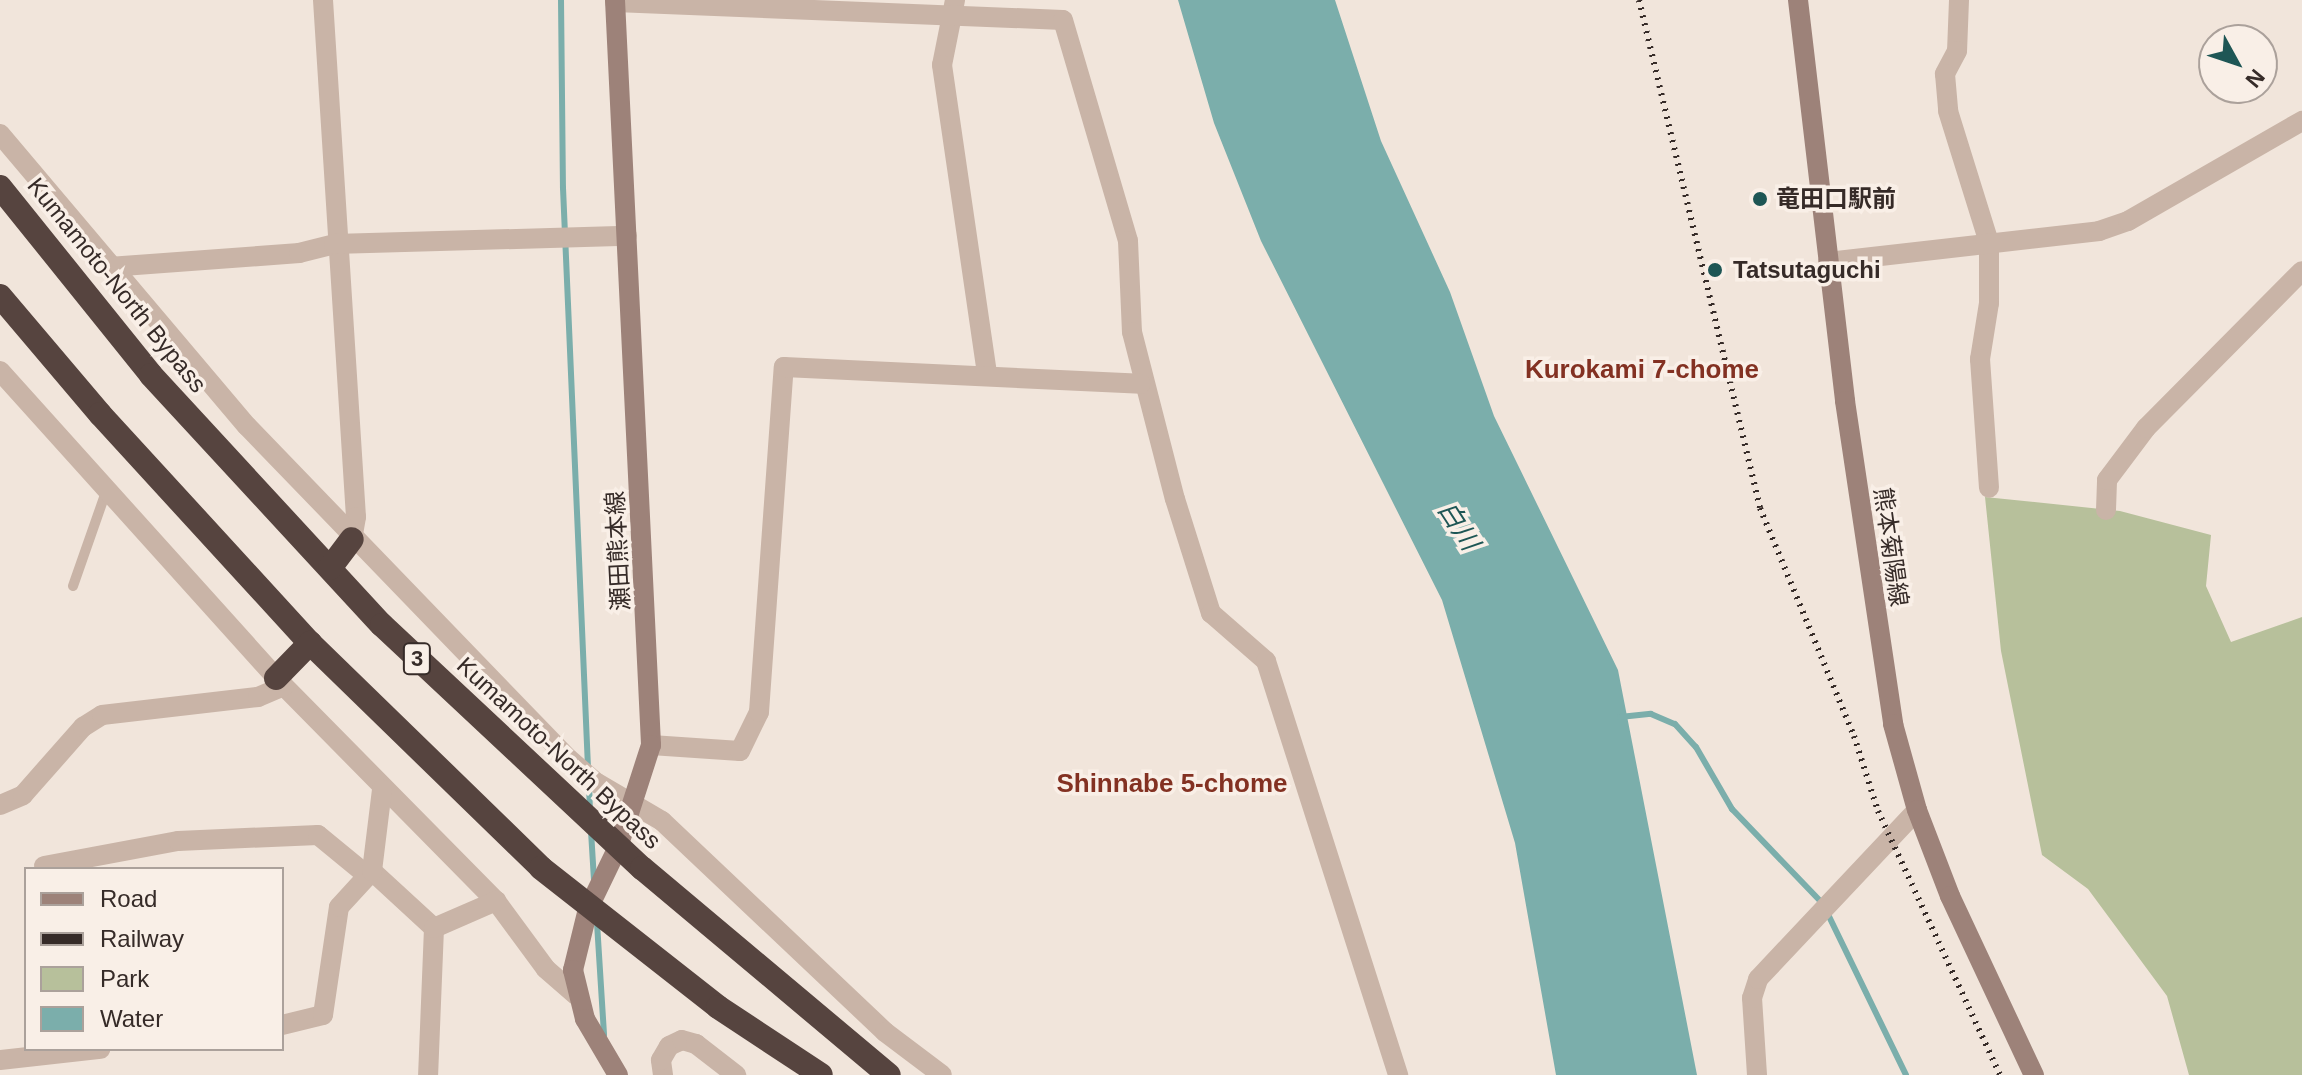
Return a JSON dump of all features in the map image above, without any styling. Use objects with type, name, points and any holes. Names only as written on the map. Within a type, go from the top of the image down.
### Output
[{"type":"highway","name":"Kumamoto-North Bypass","points":[[0,187],[151,375],[382,625],[618,847],[889,1075]]},
{"type":"highway","points":[[2,299],[310,643],[588,909],[718,1007],[821,1075]]},
{"type":"highway","points":[[330,568],[352,539]]},
{"type":"highway","points":[[280,682],[310,643]]},
{"type":"main road","name":"熊本菊陽線","points":[[1798,0],[1828,262],[1881,659],[1917,810],[1950,896],[2034,1075]]},
{"type":"main road","name":"瀬田熊本線","points":[[615,1],[651,745],[618,847],[588,909],[577,940],[576,995],[618,1075]]},
{"type":"street","points":[[323,0],[334,244],[356,517],[352,539]]},
{"type":"street","points":[[1959,0],[1957,51],[1945,74],[1948,111],[1989,243],[1980,375],[1989,488]]},
{"type":"street","points":[[615,1],[954,9],[1063,20],[1128,241],[1132,332],[1141,384],[1211,613],[1266,661],[1398,1075]]},
{"type":"street","points":[[954,9],[942,65],[987,375]]},
{"type":"street","points":[[1828,262],[2099,231],[2128,221],[2302,121]]},
{"type":"street","points":[[0,134],[109,267],[352,539],[569,759],[632,805],[662,821],[885,1032],[942,1075]]},
{"type":"street","points":[[109,267],[299,253],[334,244],[627,236]]},
{"type":"street","points":[[2106,510],[2107,480],[2146,428],[2302,271]]},
{"type":"street","points":[[651,745],[740,751],[759,712],[784,367],[1141,384]]},
{"type":"street","points":[[0,371],[280,682],[382,790],[496,901],[546,969],[576,995]]},
{"type":"street","points":[[0,805],[23,795],[83,727],[102,715],[258,697],[280,682]]},
{"type":"street","points":[[284,1025],[323,1015],[339,907],[370,874],[382,790]]},
{"type":"street","points":[[1757,1075],[1752,998],[1758,979],[1917,810]]},
{"type":"street","points":[[44,866],[178,841],[318,835],[434,928]]},
{"type":"street","points":[[434,928],[496,901]]},
{"type":"street","points":[[428,1075],[434,928]]},
{"type":"street","points":[[663,1075],[661,1060],[669,1046],[682,1040],[696,1044],[736,1075]]},
{"type":"street","points":[[0,1060],[82,1051]]},
{"type":"lane","points":[[73,586],[106,492]]},
{"type":"green space","points":[[1985,497],[2120,511],[2211,535],[2206,586],[2231,642],[2302,617],[2302,1075],[2189,1075],[2167,996],[2088,889],[2042,855],[2001,651]]},
{"type":"water","name":"白川","points":[[1178,0],[1335,0],[1381,141],[1450,292],[1494,416],[1618,670],[1697,1075],[1556,1075],[1515,843],[1442,600],[1261,241],[1214,123]]},
{"type":"waterway","points":[[561,0],[563,188],[588,768]]},
{"type":"waterway","points":[[1620,717],[1651,714],[1675,724],[1696,747],[1732,809],[1823,904],[1906,1075]]},
{"type":"waterway","points":[[589,783],[590,808]]},
{"type":"waterway","points":[[591,831],[594,880]]},
{"type":"waterway","points":[[597,923],[604,1035]]},
{"type":"railway","points":[[1639,0],[1760,508],[1854,736],[1878,811],[2000,1075]]},
{"type":"place","name":"竜田口駅前","points":[[1760,199]]},
{"type":"place","name":"Tatsutaguchi","points":[[1715,270]]},
{"type":"district","name":"Kurokami 7-chome","points":[[1642,370]]},
{"type":"district","name":"Shinnabe 5-chome","points":[[1172,784]]}]
